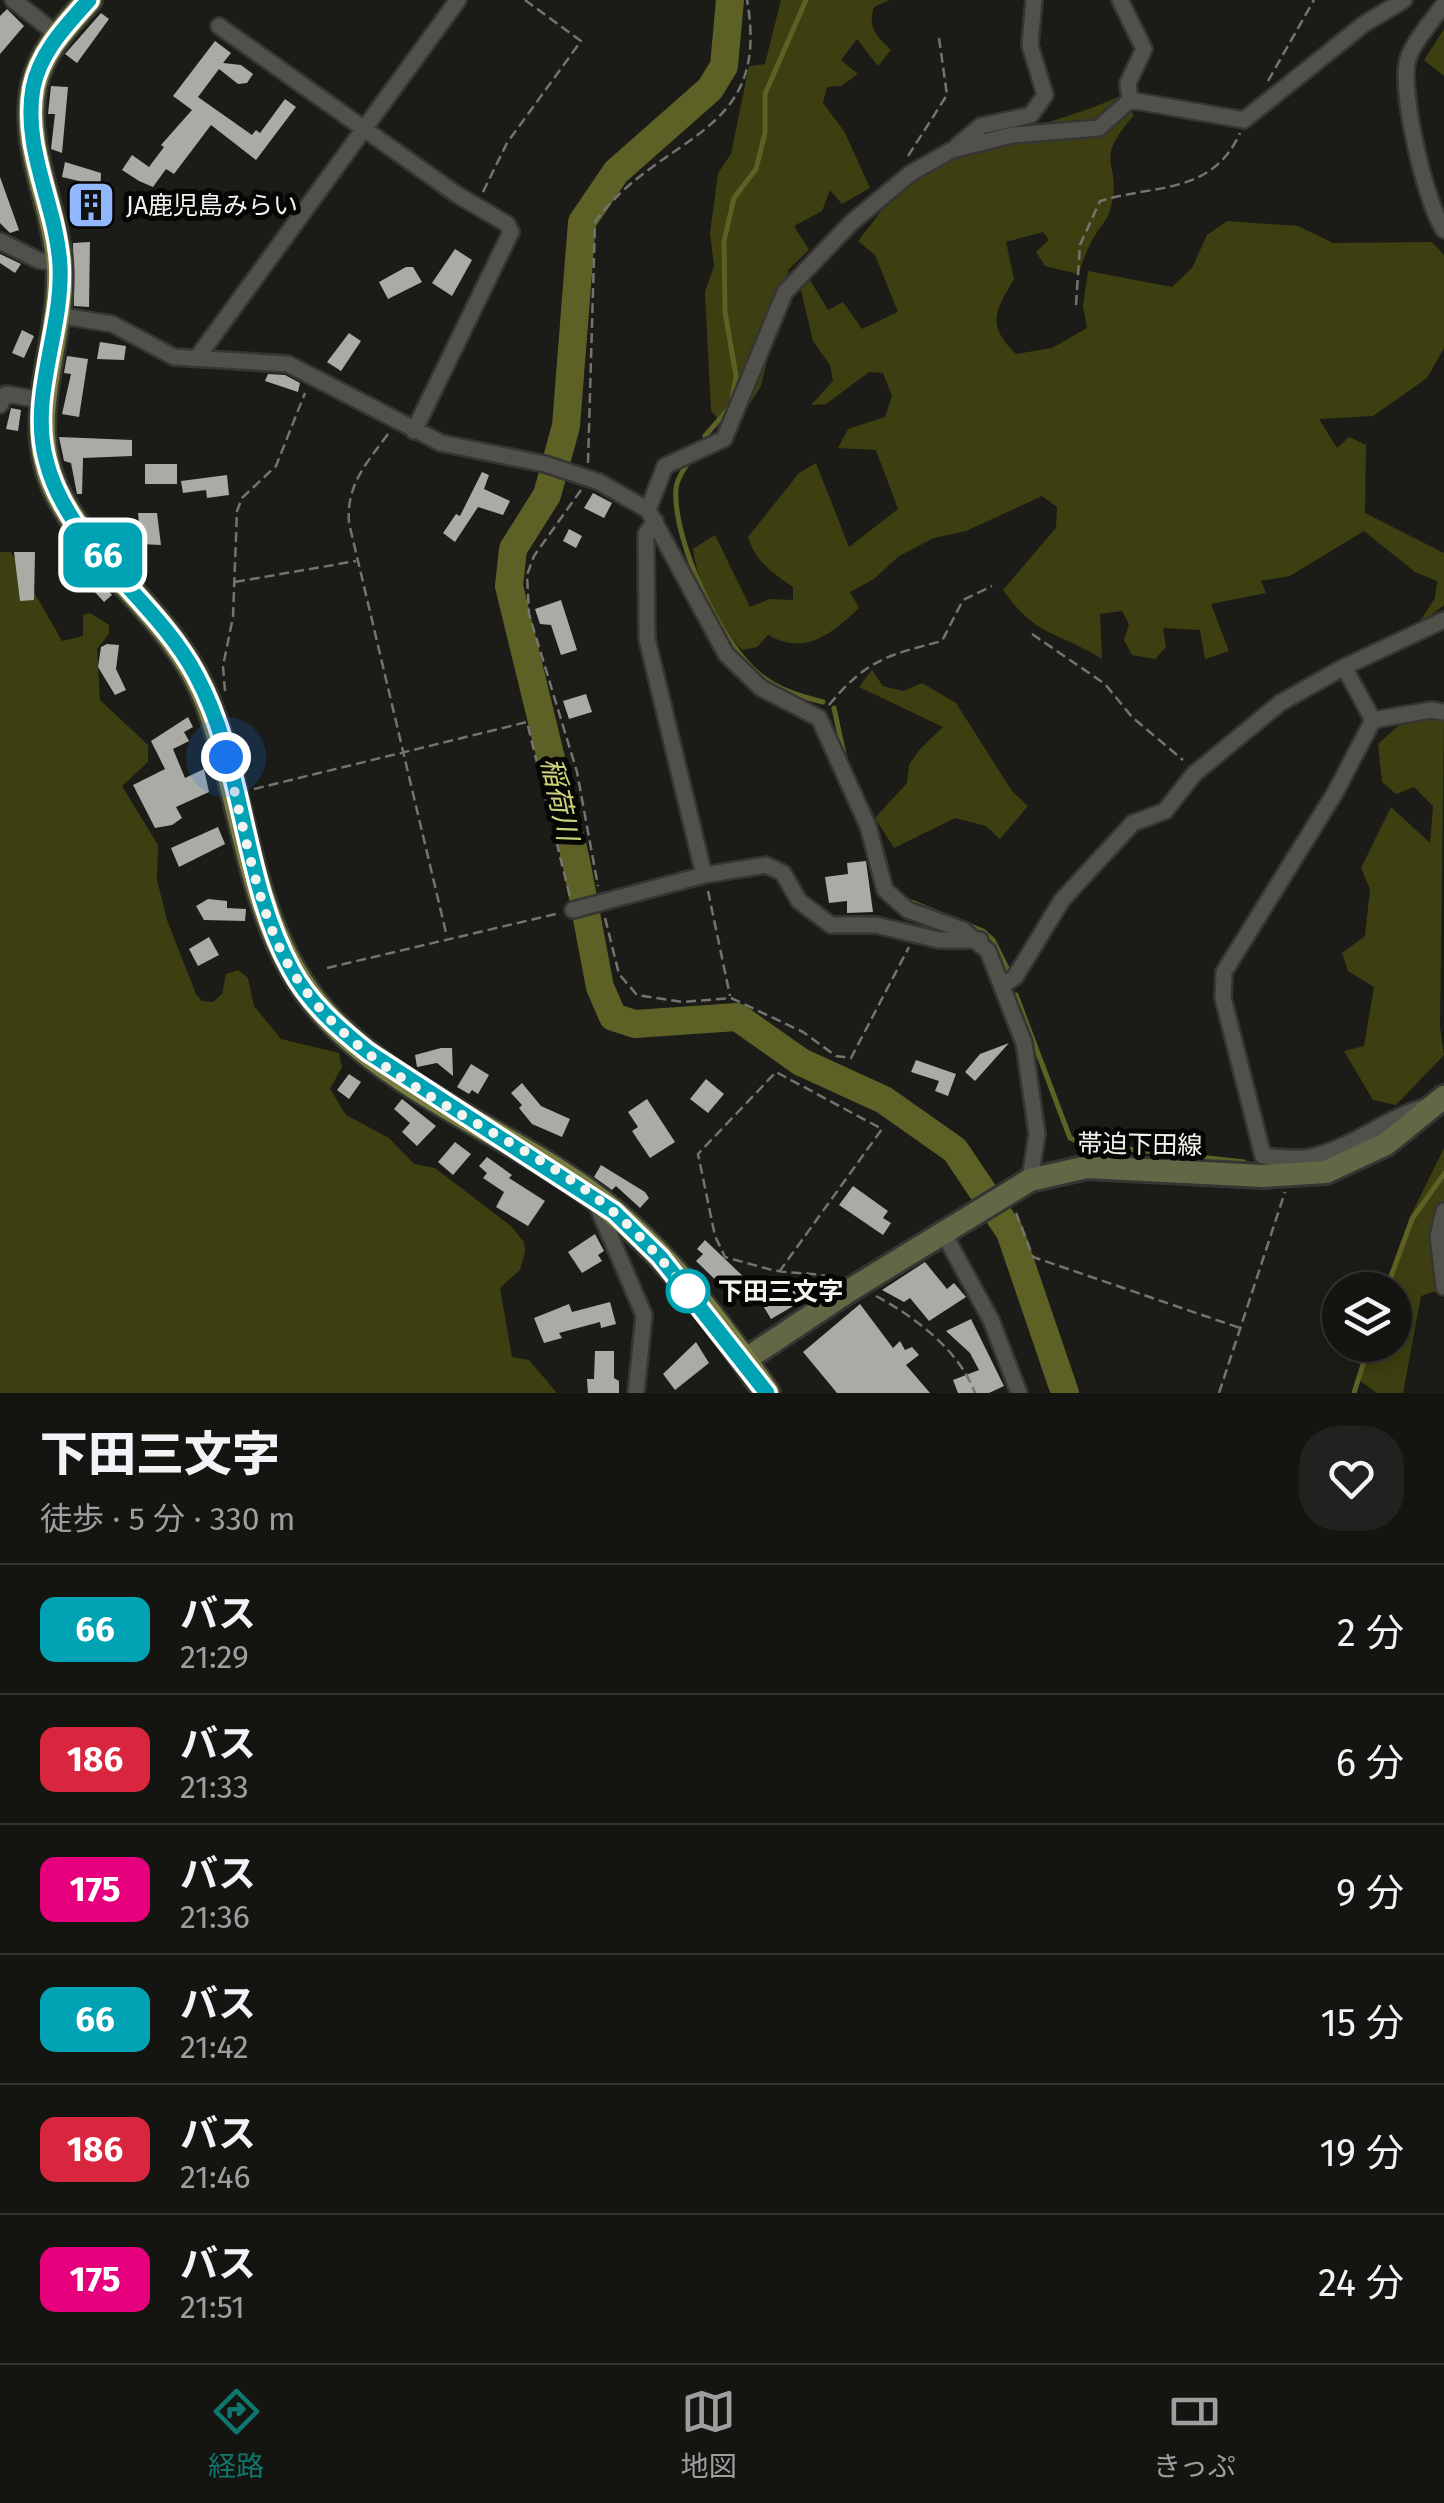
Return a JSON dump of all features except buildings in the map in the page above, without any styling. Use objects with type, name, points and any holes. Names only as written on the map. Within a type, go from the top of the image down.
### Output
[{"type":"main road","points":[[89,0],[58,35],[40,65],[32,112],[32,138],[60,264],[40,435],[60,498],[187,658],[207,700],[276,937],[292,971],[322,1011],[394,1070],[592,1195],[660,1257],[767,1393]]},
{"type":"main road","name":"帯迫下田線","points":[[744,1360],[853,1287],[1030,1180],[1064,1170],[1108,1166],[1290,1176],[1348,1164],[1386,1144],[1439,1100]]},
{"type":"street","points":[[13,0],[58,35]]},
{"type":"street","points":[[197,358],[458,0]]},
{"type":"street","points":[[704,875],[647,638],[646,534],[665,466],[724,439],[772,313],[792,282],[852,222],[911,174],[950,151],[981,126],[1030,115],[1044,96],[1030,45],[1034,0]]},
{"type":"street","points":[[1120,0],[1144,50],[1128,83],[1130,100]]},
{"type":"street","points":[[1130,100],[1247,118],[1364,24],[1404,0]]},
{"type":"street","points":[[1444,4],[1408,57],[1407,78],[1423,180],[1444,230]]},
{"type":"street","points":[[219,26],[475,207],[507,224],[511,232],[414,431]]},
{"type":"street","points":[[950,151],[1012,136],[1099,128],[1130,100]]},
{"type":"street","points":[[0,242],[38,260],[60,264]]},
{"type":"street","points":[[57,315],[112,324],[174,357],[265,360],[311,372],[414,431],[474,452],[545,464],[587,478],[652,515],[726,654],[762,688],[819,718],[868,826],[885,890],[908,910],[980,940],[1004,984],[1024,1043],[1037,1134],[1030,1180]]},
{"type":"street","points":[[0,405],[6,394],[42,400]]},
{"type":"street","points":[[1004,984],[1015,977],[1062,900],[1133,822],[1165,811],[1196,772],[1280,703],[1344,667],[1444,620]]},
{"type":"street","points":[[1344,667],[1373,720]]},
{"type":"street","points":[[1373,720],[1444,712]]},
{"type":"street","points":[[1373,720],[1336,793],[1224,972],[1223,998],[1263,1156],[1308,1158],[1343,1146],[1399,1114],[1439,1100]]},
{"type":"street","points":[[574,910],[704,875],[766,864],[783,873],[799,902],[830,924],[876,925],[939,940],[980,940]]},
{"type":"street","points":[[592,1195],[644,1315],[636,1393]]},
{"type":"street","points":[[1444,1211],[1438,1236],[1444,1287]]},
{"type":"street","points":[[944,1234],[991,1320],[1019,1393]]},
{"type":"path","points":[[475,207],[507,143],[580,41],[525,0]]},
{"type":"path","points":[[1268,80],[1314,0]]},
{"type":"path","points":[[899,166],[946,96],[939,38]]},
{"type":"path","points":[[1076,305],[1080,245],[1100,201],[1140,189],[1167,188],[1215,171],[1232,150],[1247,118]]},
{"type":"path","points":[[226,697],[222,666],[229,650],[236,511],[242,498],[276,466],[296,423],[311,372]]},
{"type":"path","points":[[396,423],[354,480],[347,498],[447,939]]},
{"type":"path","points":[[234,582],[358,560]]},
{"type":"path","points":[[819,718],[854,674],[880,657],[942,641],[963,600],[992,586]]},
{"type":"path","points":[[1032,634],[1106,684],[1132,717],[1196,772]]},
{"type":"path","points":[[236,794],[527,722],[574,910],[327,968]]},
{"type":"path","points":[[704,875],[731,998]]},
{"type":"path","points":[[779,1272],[882,1129],[776,1072],[698,1154],[715,1236],[725,1256],[779,1272],[828,1275],[900,1309],[935,1337],[968,1373],[975,1393]]},
{"type":"path","points":[[1219,1393],[1290,1176]]},
{"type":"path","points":[[1004,1195],[1033,1257],[1240,1328]]},
{"type":"shaded area","points":[[781,0],[890,0],[874,7],[872,21],[878,36],[891,50],[878,66],[857,39],[841,60],[858,74],[841,86],[827,87],[823,103],[844,131],[870,188],[842,204],[830,190],[822,211],[794,226],[809,250],[789,269],[761,386],[751,402],[722,423],[711,411],[705,292],[714,266],[710,233],[718,173],[731,154],[749,66],[765,64]]},
{"type":"shaded area","points":[[1444,29],[1444,76],[1424,60]]},
{"type":"shaded area","points":[[1118,97],[1134,115],[1113,145],[1113,194],[1107,217],[1078,274],[1045,266],[1036,252],[1049,240],[1043,232],[1006,242],[1014,279],[998,309],[1000,335],[1016,354],[1052,348],[1087,328],[1083,306],[1088,271],[1172,287],[1192,268],[1207,235],[1227,221],[1298,226],[1333,243],[1432,242],[1444,255],[1444,348],[1427,378],[1373,416],[1319,419],[1337,448],[1349,437],[1366,445],[1365,513],[1444,553],[1444,605],[1416,627],[1435,598],[1437,581],[1415,572],[1364,531],[1290,576],[1261,581],[1266,593],[1211,604],[1229,651],[1205,659],[1200,630],[1163,628],[1166,647],[1155,659],[1132,655],[1124,640],[1129,624],[1122,611],[1100,614],[1102,659],[1038,626],[1003,590],[1056,528],[1057,507],[1042,496],[966,531],[934,538],[899,556],[874,579],[850,592],[859,608],[828,634],[806,643],[768,635],[757,647],[742,650],[710,603],[693,549],[715,535],[750,607],[770,599],[793,600],[793,587],[765,566],[748,537],[799,473],[816,463],[849,547],[898,509],[876,450],[838,448],[848,429],[885,417],[892,396],[883,373],[869,372],[826,404],[811,405],[833,381],[830,365],[813,341],[800,286],[810,280],[828,310],[843,302],[862,329],[898,312],[875,255],[858,241],[899,190],[915,176],[965,150]]},
{"type":"shaded area","points":[[0,552],[11,552],[62,641],[83,636],[83,615],[90,613],[109,625],[109,634],[97,649],[100,700],[148,745],[148,762],[122,786],[158,845],[157,880],[167,920],[196,994],[202,1001],[213,1002],[222,994],[226,974],[238,970],[248,978],[254,1006],[281,1039],[339,1053],[342,1067],[330,1089],[346,1115],[389,1138],[414,1164],[435,1168],[511,1226],[524,1242],[525,1251],[520,1270],[500,1288],[512,1357],[529,1360],[557,1393],[0,1393]]},
{"type":"shaded area","points":[[872,670],[883,686],[903,691],[922,683],[956,703],[1012,791],[1028,806],[1000,839],[986,826],[955,818],[894,848],[875,818],[907,783],[909,765],[920,749],[943,727],[859,687]]},
{"type":"shaded area","points":[[1426,716],[1444,717],[1440,1027],[1444,1055],[1396,1105],[1373,1100],[1344,1051],[1364,1046],[1374,987],[1348,971],[1342,953],[1365,936],[1370,889],[1361,868],[1391,807],[1430,843],[1433,806],[1414,787],[1396,794],[1382,782],[1378,744],[1398,726]]},
{"type":"shaded area","points":[[1444,1148],[1444,1203],[1434,1221],[1436,1291],[1421,1296],[1412,1344],[1412,1272],[1393,1272],[1409,1219]]},
{"type":"shaded area","points":[[1365,1362],[1409,1362],[1403,1393],[1377,1393],[1359,1380]]},
{"type":"waterway","name":"稲荷川","points":[[730,0],[724,66],[710,89],[616,172],[582,222],[566,426],[547,495],[513,549],[509,586],[576,861],[600,987],[613,1017],[635,1024],[737,1017],[801,1062],[884,1100],[955,1150],[1010,1232],[1065,1393]]},
{"type":"waterway","points":[[705,436],[731,406],[736,376],[725,312],[724,241],[734,198],[756,169],[765,133],[765,94],[806,0]]},
{"type":"waterway","points":[[689,461],[677,484],[677,509],[690,561],[715,615],[729,640],[760,675],[790,692],[823,702]]},
{"type":"waterway","points":[[834,708],[845,759]]},
{"type":"waterway","points":[[874,823],[886,865]]},
{"type":"waterway","points":[[904,899],[983,931],[993,940],[1008,970]]},
{"type":"waterway","points":[[1016,995],[1070,1138],[1083,1144],[1244,1162]]},
{"type":"waterway","points":[[1393,1272],[1412,1219],[1444,1174]]},
{"type":"waterway","points":[[1354,1393],[1364,1362]]},
{"type":"bus line","name":"66","points":[[89,0],[48,50],[33,89],[32,138],[56,232],[60,264],[40,435],[60,498],[175,639],[198,678],[218,728],[276,937],[308,994],[338,1028],[368,1052],[614,1212],[660,1257],[767,1393]]},
{"type":"place","name":"JA鹿児島みらい","points":[[91,205]]},
{"type":"place","name":"下田三文字","points":[[688,1291]]},
{"type":"route","points":[[226,757],[276,937],[292,971],[322,1011],[338,1028],[394,1070],[592,1195],[660,1257],[688,1291]]}]
